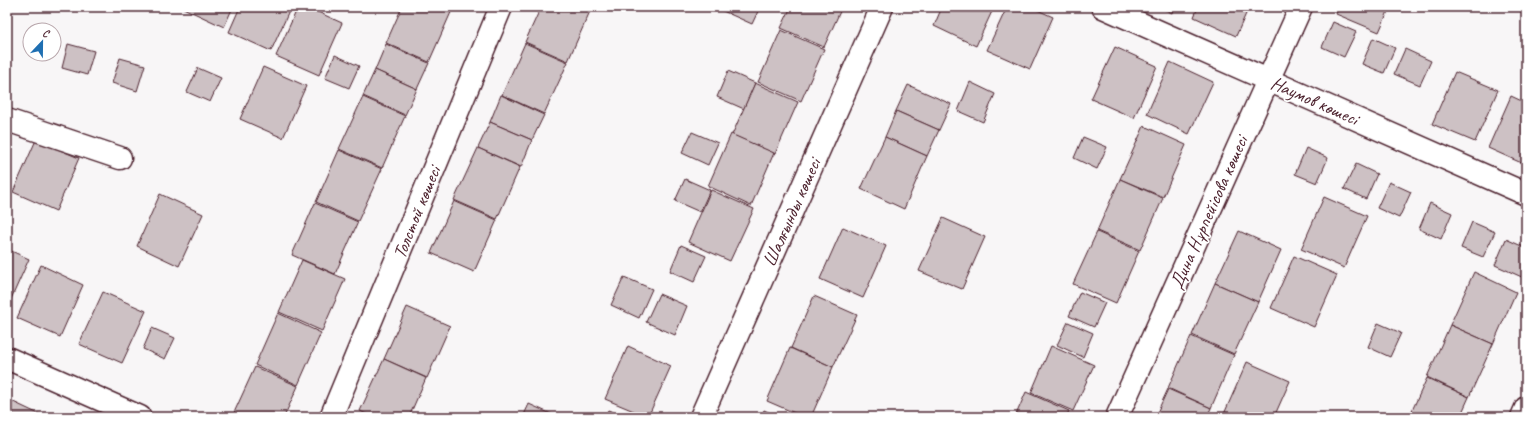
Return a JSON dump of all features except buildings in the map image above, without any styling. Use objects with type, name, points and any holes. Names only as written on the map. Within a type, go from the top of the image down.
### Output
[{"type":"street","name":"Толстой көшесі","points":[[332,417],[501,7]]},
{"type":"street","name":"Шалғынды көшесі","points":[[701,417],[882,7]]},
{"type":"street","name":"Наумов көшесі","points":[[1103,7],[1526,194]]},
{"type":"street","name":"Дина Нұрпейісова көшесі","points":[[1117,417],[1300,7]]},
{"type":"street","points":[[7,120],[120,158]]},
{"type":"street","points":[[7,358],[140,417]]},
{"type":"street","points":[[1522,417],[1526,408]]}]
